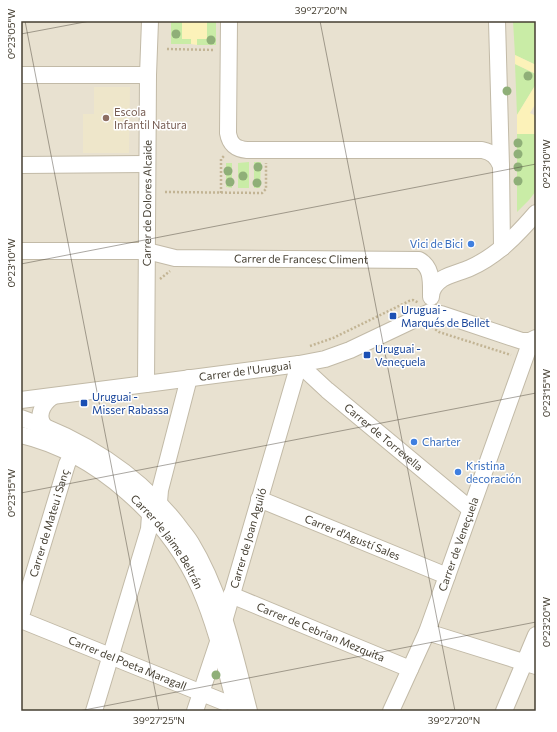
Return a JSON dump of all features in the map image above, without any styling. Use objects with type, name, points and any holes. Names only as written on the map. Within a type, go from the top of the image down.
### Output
[{"type":"street","name":"Carrer de Dolores Alcaide","points":[[146,384],[147,164],[150,21]]},
{"type":"street","points":[[229,21],[228,133],[230,142],[236,148],[247,150],[482,150],[494,154],[501,166]]},
{"type":"street","points":[[497,21],[502,248]]},
{"type":"street","points":[[21,75],[148,75]]},
{"type":"street","points":[[21,165],[147,164]]},
{"type":"street","name":"Carrer de l'Uruguai","points":[[21,400],[54,397],[299,364],[335,356],[427,310],[436,285],[440,280],[471,268],[491,257],[502,248],[536,213]]},
{"type":"street","name":"Carrer de Francesc Climent","points":[[21,252],[147,251],[175,258],[419,260],[427,266],[431,277],[427,310]]},
{"type":"street","points":[[427,310],[517,339],[526,341],[536,338]]},
{"type":"street","name":"Carrer de Veneçuela","points":[[391,711],[427,632],[470,509],[532,354],[536,338]]},
{"type":"street","points":[[517,339],[522,342],[532,354]]},
{"type":"street","name":"Carrer de Joan Aguiló","points":[[195,711],[225,619],[299,364]]},
{"type":"street","name":"Carrer de Torrevella","points":[[299,364],[333,395],[470,509]]},
{"type":"street","points":[[94,711],[160,490],[189,378]]},
{"type":"street","points":[[46,428],[41,422],[40,416],[45,402],[54,397]]},
{"type":"street","name":"Carrer de l'Uruguai","points":[[21,405],[54,397]]},
{"type":"street","name":"Carrer de Jaime Beltrán","points":[[21,418],[74,440],[105,458],[132,478],[154,509],[175,544],[192,573],[207,605],[235,705]]},
{"type":"street","name":"Carrer de Jaime Beltrán","points":[[21,435],[54,446],[74,456],[109,478],[154,509],[191,542],[207,575],[225,619],[249,711]]},
{"type":"street","name":"Carrer de Mateu i Sanç","points":[[21,616],[67,464],[70,458],[74,456]]},
{"type":"street","name":"Carrer d'Agustí Sales","points":[[259,499],[447,576]]},
{"type":"street","name":"Carrer de Cebrian Mezquita","points":[[231,595],[410,669]]},
{"type":"street","name":"Carrer del Poeta Maragall","points":[[21,620],[224,702],[231,701],[235,705]]},
{"type":"street","points":[[427,632],[530,664]]},
{"type":"street","points":[[504,711],[530,664],[536,635]]},
{"type":"path","points":[[167,49],[221,50]]},
{"type":"path","points":[[221,193],[221,159],[226,154]]},
{"type":"path","points":[[165,192],[262,193],[265,192],[266,189],[266,159]]},
{"type":"path","points":[[308,347],[332,338],[409,301],[416,301],[427,310],[439,332],[509,355],[515,356],[532,354]]},
{"type":"shaded area","points":[[21,21],[536,21],[536,711],[21,711]]},
{"type":"shaded area","name":"Escola Infantil Natura","points":[[94,87],[130,87],[129,153],[83,153],[83,114],[94,114]]},
{"type":"green space","points":[[171,21],[182,21],[182,38],[191,39],[191,44],[171,44]]},
{"type":"green space","points":[[207,21],[216,21],[216,45],[197,45],[197,39],[207,38]]},
{"type":"green space","points":[[513,21],[536,21],[536,65],[515,55]]},
{"type":"green space","points":[[515,64],[536,74],[536,84],[517,115]]},
{"type":"green space","points":[[517,134],[536,134],[536,191],[517,212]]},
{"type":"green space","points":[[249,162],[249,188],[238,188],[238,163]]},
{"type":"green space","points":[[254,162],[261,162],[260,188],[254,188]]},
{"type":"green space","points":[[226,163],[232,163],[232,188],[226,187]]},
{"type":"sand","points":[[182,21],[207,21],[207,39],[197,39],[197,45],[191,44],[191,39],[182,39]]},
{"type":"sand","points":[[515,55],[536,65],[536,74],[515,64]]},
{"type":"sand","points":[[536,84],[536,103],[530,113],[536,116],[536,134],[517,134],[517,115]]},
{"type":"place","name":"Escola Infantil Natura","points":[[106,118]]},
{"type":"place","name":"Vici de Bici","points":[[471,244]]},
{"type":"place","name":"Uruguai - Marqués de Bellet","points":[[393,316]]},
{"type":"place","name":"Uruguai - Veneçuela","points":[[367,355]]},
{"type":"place","name":"Uruguai - Misser Rabassa","points":[[84,403]]},
{"type":"place","name":"Charter","points":[[414,442]]},
{"type":"place","name":"Kristina decoración","points":[[458,472]]}]
